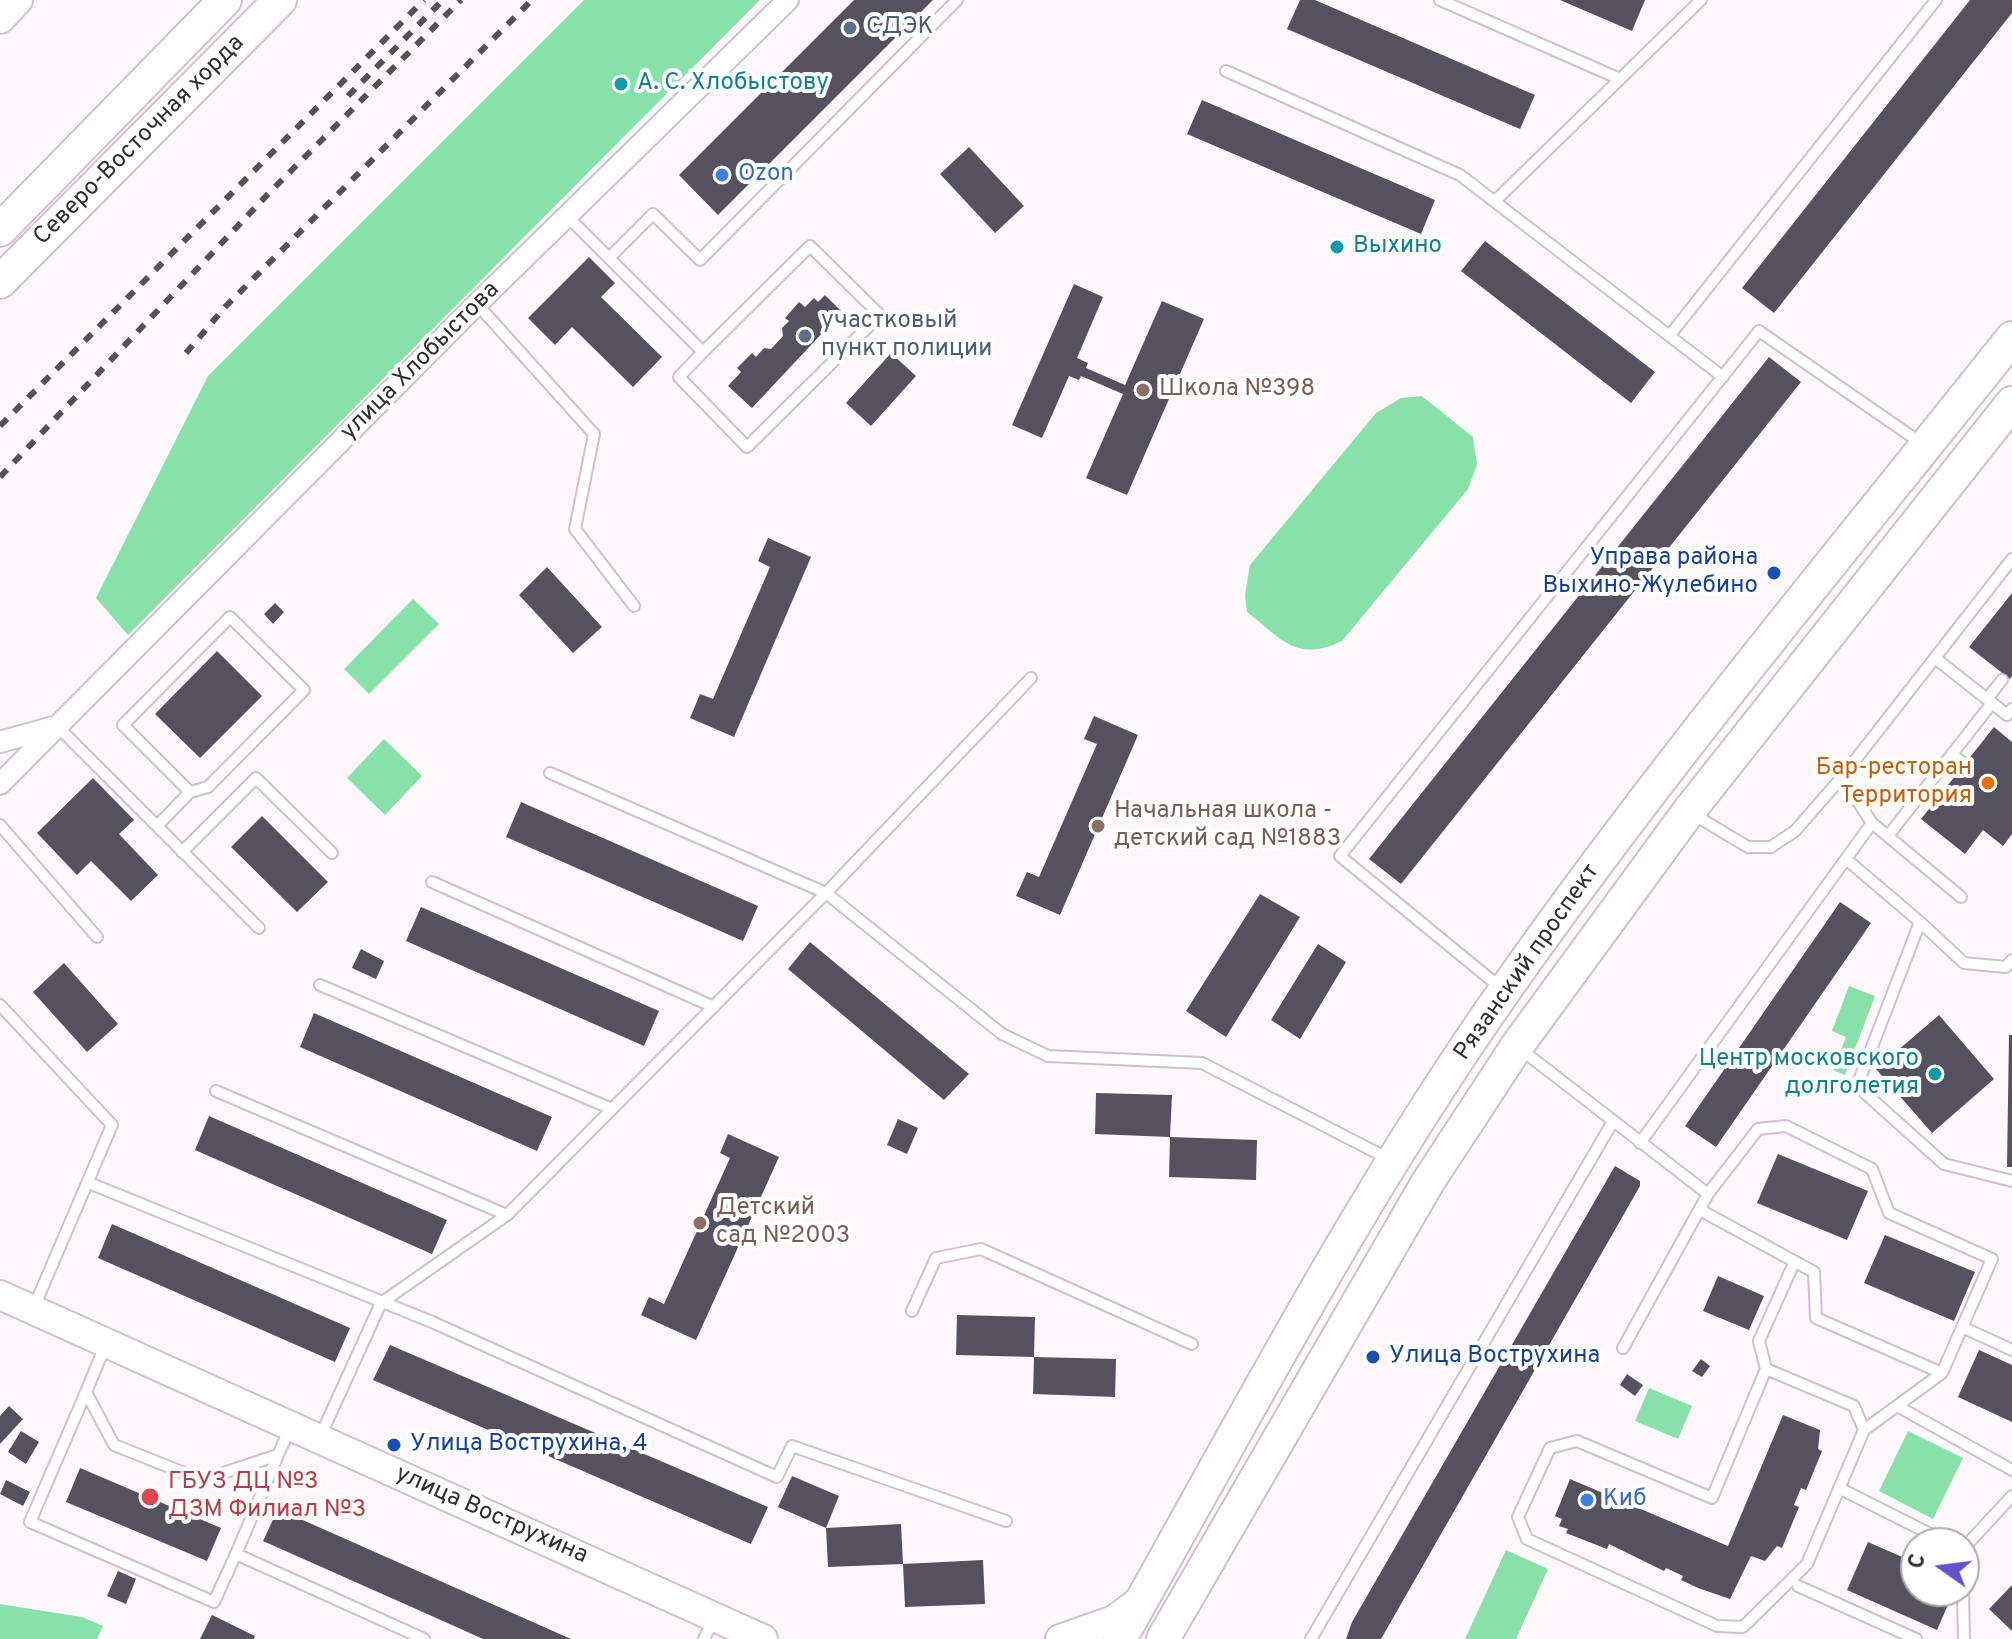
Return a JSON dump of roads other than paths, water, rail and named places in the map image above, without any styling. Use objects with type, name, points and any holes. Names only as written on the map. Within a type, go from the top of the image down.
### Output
[{"type":"main road","name":"Северо-Восточная хорда","points":[[0,230],[225,0]]},
{"type":"main road","name":"Северо-Восточная хорда","points":[[0,282],[280,0]]},
{"type":"main road","name":"Рязанский проспект","points":[[1120,1639],[1261,1381],[1392,1161],[1504,991],[1640,805],[2012,338]]},
{"type":"main road","name":"Рязанский проспект","points":[[1170,1633],[1428,1182],[1517,1046],[1689,811],[2012,403]]},
{"type":"street","points":[[0,19],[18,0]]},
{"type":"street","name":"улица Хлобыстова","points":[[0,784],[477,304],[788,0]]},
{"type":"street","name":"улица Хлобыстова","points":[[0,742],[57,726]]},
{"type":"street","name":"улица Вострухина","points":[[0,1295],[319,1439],[709,1628],[763,1639]]},
{"type":"street","points":[[1060,1639],[1114,1620],[1143,1598]]},
{"type":"lane","points":[[609,258],[653,214],[700,260],[957,0]]},
{"type":"lane","points":[[1440,0],[1620,79]]},
{"type":"lane","points":[[1496,200],[1701,0]]},
{"type":"lane","points":[[1670,335],[1936,0]]},
{"type":"lane","points":[[1226,71],[1460,175],[1723,377]]},
{"type":"lane","points":[[568,217],[703,352]]},
{"type":"lane","points":[[810,246],[880,315],[747,447],[679,377],[703,352],[810,246]]},
{"type":"lane","points":[[477,304],[594,434],[575,529],[634,606]]},
{"type":"lane","points":[[1504,991],[1340,856],[1759,331],[1926,446]]},
{"type":"lane","points":[[1689,811],[1719,833],[1748,847],[1771,847],[1811,816],[2012,559]]},
{"type":"lane","points":[[157,826],[190,792],[208,787],[304,690],[230,617],[123,725],[190,792]]},
{"type":"lane","points":[[1935,658],[2007,715],[2012,709]]},
{"type":"lane","points":[[319,1439],[381,1303],[507,1215],[826,893],[1031,678]]},
{"type":"lane","points":[[1888,836],[1952,754],[2002,680]]},
{"type":"lane","points":[[57,726],[259,928]]},
{"type":"lane","points":[[1952,754],[1964,764]]},
{"type":"lane","points":[[550,773],[826,893],[1002,1034],[1048,1056],[1202,1063],[1392,1161]]},
{"type":"lane","points":[[1842,777],[1872,823],[1961,897]]},
{"type":"lane","points":[[182,852],[256,778],[332,853]]},
{"type":"lane","points":[[1640,1143],[1872,823]]},
{"type":"lane","points":[[0,825],[97,937]]},
{"type":"lane","points":[[1846,859],[1964,963],[2006,967],[2012,960]]},
{"type":"lane","points":[[432,882],[714,1007]]},
{"type":"lane","points":[[1920,922],[1857,1086],[1944,1164],[2012,1181]]},
{"type":"lane","points":[[320,985],[612,1109]]},
{"type":"lane","points":[[0,1005],[112,1125],[33,1309]]},
{"type":"lane","points":[[1517,1046],[1612,1123],[1708,1194]]},
{"type":"lane","points":[[216,1091],[507,1215]]},
{"type":"lane","points":[[1311,1639],[1612,1123]]},
{"type":"lane","points":[[1623,1348],[1708,1194],[1758,1129],[1786,1126],[1872,1169],[1889,1213],[1992,1259],[1942,1373],[1864,1430],[1807,1564],[1743,1627],[1717,1626],[1527,1539],[1518,1517],[1550,1448],[1577,1441],[1712,1498],[1766,1369],[1759,1341],[1794,1263]]},
{"type":"lane","points":[[89,1183],[432,1322],[777,1477],[792,1446],[1006,1521]]},
{"type":"lane","points":[[1700,1210],[1814,1272],[1816,1318],[1942,1373]]},
{"type":"lane","points":[[912,1311],[936,1258],[981,1249],[1192,1344]]},
{"type":"lane","points":[[1962,1327],[2012,1350]]},
{"type":"lane","points":[[107,1342],[30,1522],[214,1602],[291,1426]]},
{"type":"lane","points":[[1766,1369],[1854,1406],[1864,1430]]},
{"type":"lane","points":[[86,1392],[114,1445],[202,1480],[278,1455]]},
{"type":"lane","points":[[1897,1406],[2012,1470]]},
{"type":"lane","points":[[1839,1488],[1916,1527]]},
{"type":"lane","points":[[1980,1531],[2012,1496]]},
{"type":"lane","points":[[236,1554],[424,1639]]},
{"type":"lane","points":[[1798,1586],[1916,1639]]},
{"type":"lane","points":[[1963,1607],[1964,1639]]},
{"type":"railway","points":[[0,426],[424,0]]},
{"type":"railway","points":[[348,96],[443,0]]},
{"type":"railway","points":[[0,477],[270,192],[461,0]]},
{"type":"railway","points":[[186,353],[226,306],[532,0]]},
{"type":"place","name":"СДЭК","points":[[850,28]]},
{"type":"place","name":"А. С. Хлобыстову","points":[[621,84]]},
{"type":"place","name":"Ozon","points":[[722,175]]},
{"type":"place","name":"Выхино","points":[[1337,247]]},
{"type":"place","name":"участковый пункт полиции","points":[[805,336]]},
{"type":"place","name":"Школа №398","points":[[1143,390]]},
{"type":"place","name":"Управа района Выхино-Жулебино","points":[[1774,573]]},
{"type":"place","name":"Бар-ресторан Территория","points":[[1988,783]]},
{"type":"place","name":"Начальная школа - детский сад №1883","points":[[1098,826]]},
{"type":"place","name":"Центр московского долголетия","points":[[1935,1074]]},
{"type":"place","name":"Детский сад №2003","points":[[700,1223]]},
{"type":"place","name":"Улица Вострухина","points":[[1373,1357]]},
{"type":"place","name":"Улица Вострухина, 4","points":[[394,1445]]},
{"type":"place","name":"ГБУЗ ДЦ №3 ДЗМ Филиал №3","points":[[150,1497]]},
{"type":"place","name":"Киб","points":[[1587,1500]]}]
